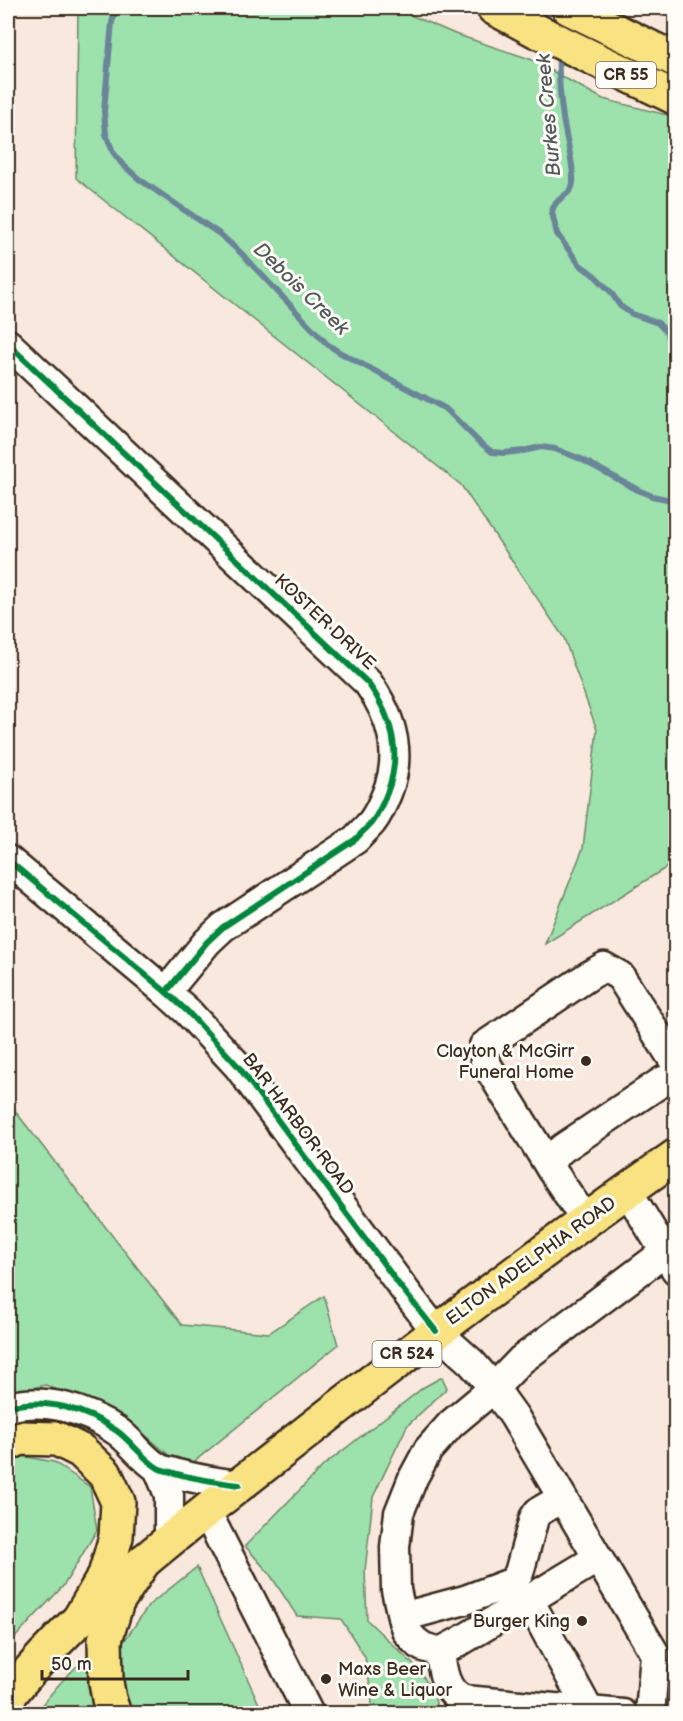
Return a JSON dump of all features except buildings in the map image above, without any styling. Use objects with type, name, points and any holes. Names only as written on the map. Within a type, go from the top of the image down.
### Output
[{"type":"main road","name":"CR 55","points":[[494,8],[675,98]]},
{"type":"main road","name":"CR 55","points":[[574,10],[675,60]]},
{"type":"main road","name":"ELTON ADELPHIA ROAD","points":[[8,1697],[23,1677],[78,1621],[238,1485],[436,1331],[675,1156]]},
{"type":"main road","points":[[8,1444],[20,1438],[57,1439],[81,1451],[105,1474],[118,1502],[117,1537],[105,1575],[78,1621]]},
{"type":"main road","points":[[114,1713],[106,1682],[105,1640],[117,1602],[157,1552]]},
{"type":"street","name":"KOSTER DRIVE","points":[[8,344],[368,683],[381,701],[391,729],[394,750],[391,784],[382,807],[372,821],[356,839],[222,927],[166,992]]},
{"type":"street","name":"BAR HARBOR ROAD","points":[[8,860],[166,992],[187,1011],[238,1066],[436,1331],[471,1362],[514,1416],[655,1654],[675,1679]]},
{"type":"street","points":[[586,1221],[485,1062],[484,1046],[604,967],[620,976],[675,1064]]},
{"type":"street","points":[[551,1169],[553,1157],[563,1148],[663,1082],[675,1077]]},
{"type":"street","points":[[598,1557],[440,1652],[423,1647],[407,1632],[396,1590],[394,1547],[399,1512],[412,1478],[428,1450],[451,1424],[494,1388],[521,1360],[672,1256],[627,1190]]},
{"type":"street","points":[[8,1407],[48,1404],[65,1407],[91,1416],[117,1431],[158,1468],[184,1476],[238,1485]]},
{"type":"street","points":[[157,1552],[169,1495],[158,1468]]},
{"type":"street","points":[[402,1617],[465,1600],[513,1582],[519,1574],[534,1518],[538,1512],[562,1498]]},
{"type":"street","points":[[206,1511],[309,1713]]},
{"type":"street","points":[[529,1600],[589,1711]]},
{"type":"street","points":[[440,1652],[447,1684],[458,1698],[623,1713]]},
{"type":"street","points":[[650,1713],[655,1654]]},
{"type":"green space","points":[[78,8],[394,8],[455,34],[530,59],[603,99],[675,117],[675,862],[545,944],[583,848],[597,730],[564,638],[461,485],[76,178]]},
{"type":"green space","points":[[8,1102],[182,1325],[269,1333],[324,1296],[338,1345],[185,1469],[130,1422],[46,1385],[8,1393]]},
{"type":"green space","points":[[442,1377],[447,1388],[407,1426],[373,1497],[365,1571],[367,1620],[420,1671],[434,1694],[438,1713],[371,1713],[372,1698],[365,1657],[341,1619],[297,1616],[269,1573],[245,1546],[323,1466],[424,1387]]},
{"type":"green space","points":[[10,1454],[54,1462],[90,1487],[97,1530],[64,1585],[8,1645],[8,1456]]},
{"type":"green space","points":[[197,1567],[263,1713],[127,1713],[116,1686],[120,1647],[149,1605]]},
{"type":"green space","points":[[93,1650],[89,1683],[97,1713],[34,1714],[61,1682]]},
{"type":"waterway","name":"Debois Creek","points":[[117,8],[112,22],[104,111],[106,134],[113,152],[122,164],[139,179],[221,235],[327,344],[446,409],[492,452],[504,453],[541,447],[555,449],[581,459],[638,490],[652,496],[676,501]]},
{"type":"waterway","name":"Burkes Creek","points":[[559,53],[561,102],[573,182],[569,191],[556,202],[553,208],[557,234],[580,265],[611,292],[620,306],[632,314],[658,323],[667,333],[673,351],[676,374]]},
{"type":"cycle path","points":[[8,344],[368,683],[389,722],[394,750],[392,778],[381,808],[370,824],[356,839],[223,927],[207,942],[166,992]]},
{"type":"cycle path","points":[[8,860],[166,992],[187,1011],[238,1066],[400,1286],[436,1331]]},
{"type":"cycle path","points":[[8,1407],[36,1403],[78,1411],[117,1431],[159,1469],[239,1485]]},
{"type":"place","name":"Clayton & McGirr Funeral Home","points":[[586,1061]]},
{"type":"place","name":"Burger King","points":[[582,1621]]},
{"type":"place","name":"Maxs Beer Wine & Liquor","points":[[326,1679]]}]
